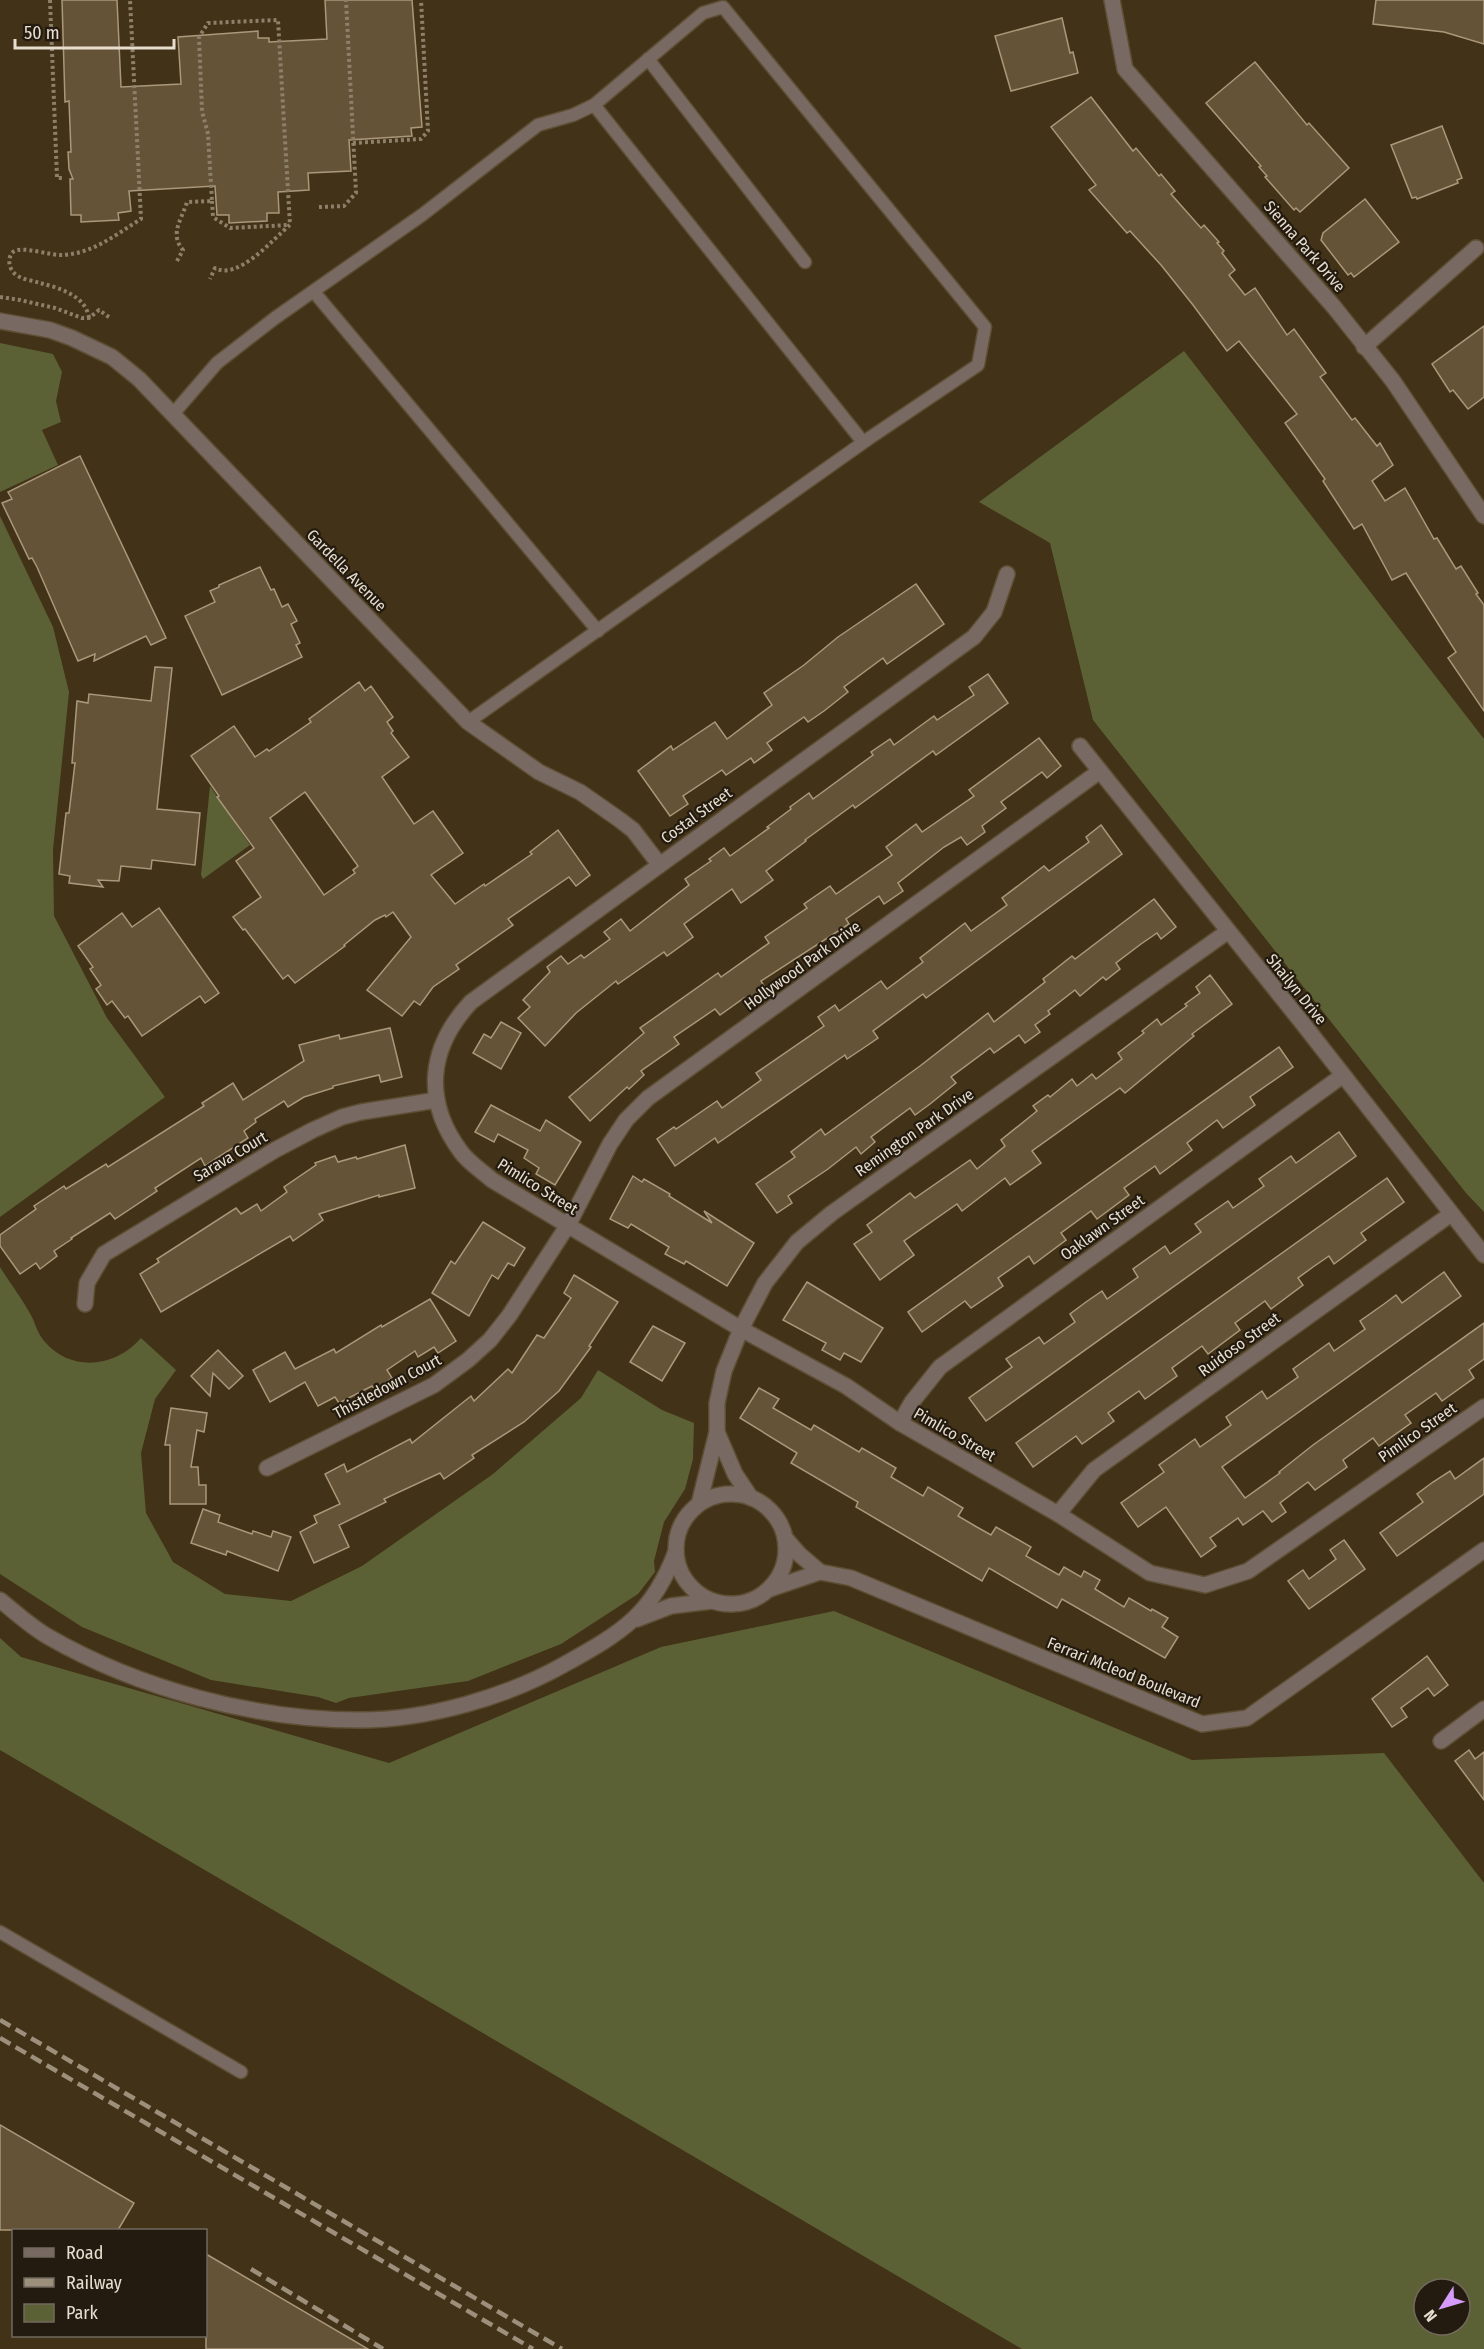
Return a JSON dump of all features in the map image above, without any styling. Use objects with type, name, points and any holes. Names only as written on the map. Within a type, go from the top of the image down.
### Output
[{"type":"street","name":"Sienna Park Drive","points":[[1112,0],[1125,69],[1334,307],[1393,381],[1484,516]]},
{"type":"street","points":[[1364,347],[1476,249]]},
{"type":"street","name":"Gardella Avenue","points":[[0,321],[50,330],[112,357],[139,379],[468,722],[539,772],[580,792],[620,820],[633,830],[659,864]]},
{"type":"street","name":"Costal Street","points":[[437,1100],[436,1071],[444,1038],[454,1020],[471,1002],[974,637],[994,612],[1007,574]]},
{"type":"street","name":"Shailyn Drive","points":[[1080,746],[1227,932],[1304,1024],[1342,1076],[1484,1256]]},
{"type":"street","name":"Hollywood Park Drive","points":[[568,1225],[610,1144],[626,1120],[648,1098],[1100,771]]},
{"type":"street","name":"Remington Park Drive","points":[[699,1504],[717,1432],[717,1402],[724,1371],[741,1329],[765,1283],[797,1242],[832,1213],[1227,932]]},
{"type":"street","name":"Oaklawn Street","points":[[900,1423],[912,1402],[940,1367],[1342,1076]]},
{"type":"street","name":"Pimlico Street","points":[[437,1100],[444,1125],[462,1154],[492,1180],[741,1329],[846,1386],[900,1423],[1058,1514],[1150,1574],[1205,1585],[1248,1571],[1484,1407]]},
{"type":"street","name":"Sarava Court","points":[[85,1304],[87,1283],[104,1254],[275,1150],[342,1117],[437,1100]]},
{"type":"street","name":"Ruidoso Street","points":[[1058,1514],[1094,1470],[1451,1214]]},
{"type":"street","name":"Thistledown Court","points":[[267,1468],[434,1385],[468,1360],[490,1340],[509,1316],[568,1225]]},
{"type":"street","name":"Remington Park Drive","points":[[717,1432],[735,1474],[751,1498]]},
{"type":"street","points":[[0,1600],[46,1635],[118,1670],[166,1689],[228,1704],[308,1718],[362,1720],[420,1714],[477,1701],[524,1684],[605,1642],[634,1621],[657,1594],[676,1551],[678,1533],[687,1517],[699,1504],[724,1494],[738,1494],[751,1498],[767,1507],[779,1521],[785,1538],[786,1556],[781,1574],[770,1589]]},
{"type":"street","points":[[785,1538],[798,1554],[820,1572]]},
{"type":"street","name":"Ferrari Mcleod Boulevard","points":[[820,1572],[851,1578],[1202,1724],[1247,1718],[1484,1550]]},
{"type":"street","points":[[676,1551],[680,1569],[689,1585],[703,1597],[720,1604],[738,1604],[755,1599],[770,1589],[820,1572]]},
{"type":"street","points":[[634,1621],[671,1606],[713,1601]]},
{"type":"street","points":[[1441,1741],[1484,1709]]},
{"type":"lane","points":[[173,414],[217,363],[275,318],[423,215],[538,125],[573,115],[594,105],[703,13],[723,7],[984,327],[978,365],[863,442],[468,722]]},
{"type":"lane","points":[[648,59],[806,262]]},
{"type":"lane","points":[[594,105],[863,442]]},
{"type":"lane","points":[[314,292],[598,631]]},
{"type":"lane","points":[[0,1932],[241,2072]]},
{"type":"path","points":[[50,0],[57,178],[64,178]]},
{"type":"path","points":[[89,318],[87,307],[78,299],[62,290],[23,278],[14,273],[9,265],[13,252],[20,249],[61,255],[89,252],[141,219],[130,0]]},
{"type":"path","points":[[319,207],[344,206],[356,193],[346,0]]},
{"type":"path","points":[[353,143],[421,139],[428,131],[421,0]]},
{"type":"path","points":[[278,20],[290,225],[230,228],[213,217],[208,134],[202,111],[199,37],[208,23],[278,20]]},
{"type":"path","points":[[177,261],[183,250],[177,244],[176,230],[187,202],[212,201]]},
{"type":"path","points":[[210,279],[215,268],[226,272],[241,267],[290,225]]},
{"type":"path","points":[[0,297],[55,308],[82,318],[89,318],[99,310],[110,318]]},
{"type":"green space","points":[[0,343],[53,354],[62,372],[56,401],[61,422],[42,430],[58,465],[0,492]]},
{"type":"green space","points":[[1184,351],[1484,739],[1484,1212],[1466,1193],[1093,720],[1050,543],[979,502]]},
{"type":"green space","points":[[0,516],[53,627],[69,692],[53,850],[54,916],[107,1018],[165,1097],[0,1217]]},
{"type":"green space","points":[[210,786],[250,845],[203,879],[201,875]]},
{"type":"green space","points":[[0,1267],[32,1317],[41,1336],[56,1352],[68,1359],[81,1362],[107,1360],[131,1348],[141,1338],[176,1370],[155,1399],[141,1453],[146,1513],[173,1562],[225,1594],[291,1601],[362,1566],[493,1474],[581,1398],[598,1370],[662,1410],[694,1423],[693,1459],[685,1489],[664,1522],[654,1561],[655,1572],[638,1594],[561,1644],[468,1681],[349,1698],[336,1703],[318,1697],[211,1680],[82,1627],[0,1574]]},
{"type":"green space","points":[[834,1611],[1192,1760],[1384,1753],[1484,1883],[1484,2349],[1022,2349],[0,1750],[0,1638],[21,1657],[389,1763],[661,1647]]},
{"type":"building","points":[[62,0],[117,0],[121,87],[181,84],[178,37],[258,31],[258,38],[269,38],[269,42],[327,39],[325,0],[412,0],[422,127],[411,128],[412,136],[349,140],[351,171],[308,173],[309,190],[278,192],[279,213],[267,213],[267,221],[229,223],[229,215],[217,215],[215,186],[129,191],[131,211],[118,213],[119,220],[81,222],[81,215],[71,215],[70,179],[73,179],[69,169],[68,152],[71,152],[69,101],[65,102]]},
{"type":"building","points":[[1376,0],[1484,0],[1484,44],[1444,32],[1373,24]]},
{"type":"building","points":[[1062,18],[1070,53],[1073,52],[1078,73],[1011,91],[995,36]]},
{"type":"building","points":[[1255,62],[1307,125],[1309,123],[1349,168],[1300,212],[1296,208],[1294,210],[1265,177],[1267,176],[1259,167],[1261,166],[1206,103]]},
{"type":"building","points":[[1091,97],[1133,151],[1136,148],[1159,176],[1161,174],[1175,191],[1171,194],[1201,228],[1204,225],[1219,242],[1217,243],[1224,251],[1222,253],[1235,270],[1229,275],[1245,295],[1255,288],[1287,335],[1294,329],[1326,373],[1320,377],[1352,420],[1355,418],[1377,446],[1380,443],[1393,465],[1372,481],[1385,501],[1405,488],[1434,539],[1437,538],[1456,569],[1461,566],[1484,605],[1484,711],[1448,658],[1456,652],[1406,573],[1392,580],[1362,524],[1354,529],[1323,481],[1325,479],[1285,423],[1297,414],[1239,341],[1227,351],[1161,265],[1130,231],[1127,233],[1089,190],[1096,185],[1051,127]]},
{"type":"building","points":[[1442,126],[1462,178],[1457,180],[1458,183],[1417,199],[1412,198],[1391,145]]},
{"type":"building","points":[[1365,199],[1399,242],[1354,277],[1351,273],[1348,275],[1321,240],[1323,233]]},
{"type":"building","points":[[1484,326],[1484,397],[1468,409],[1453,390],[1450,392],[1432,364]]},
{"type":"building","points":[[80,456],[166,638],[151,645],[146,636],[94,661],[95,654],[78,661],[37,567],[32,558],[29,559],[2,503],[12,499],[8,492]]},
{"type":"building","points":[[260,567],[282,607],[288,604],[297,621],[291,624],[300,643],[296,645],[302,657],[222,695],[185,616],[215,602],[210,591],[219,585]]},
{"type":"building","points":[[916,584],[944,624],[887,664],[883,658],[844,687],[848,692],[824,711],[808,722],[804,717],[767,743],[772,750],[754,763],[751,758],[726,775],[722,770],[683,796],[688,804],[670,816],[638,771],[671,746],[673,750],[715,722],[727,739],[772,705],[764,693],[804,665],[838,637]]},
{"type":"building","points":[[155,667],[172,668],[157,809],[200,813],[195,865],[152,860],[151,869],[121,866],[119,881],[98,880],[103,887],[69,883],[70,876],[59,874],[75,763],[72,763],[77,701],[88,703],[89,694],[151,701]]},
{"type":"building","points":[[988,674],[1008,703],[936,755],[933,751],[855,808],[853,805],[805,840],[766,871],[773,880],[741,903],[732,889],[684,924],[693,937],[667,956],[664,952],[618,984],[616,981],[576,1013],[545,1046],[518,1018],[530,1007],[523,1000],[550,972],[547,967],[561,956],[568,964],[581,955],[584,958],[610,939],[604,932],[621,919],[630,931],[689,885],[685,879],[711,861],[709,859],[724,848],[730,856],[769,828],[767,827],[809,793],[813,799],[873,755],[871,752],[890,739],[894,745],[934,716],[937,720],[974,695],[969,687]]},
{"type":"building","points":[[359,682],[365,691],[371,686],[393,717],[387,722],[393,731],[391,733],[409,757],[382,777],[414,824],[433,811],[463,853],[431,875],[455,904],[532,854],[530,852],[558,830],[590,875],[576,886],[569,877],[508,919],[513,925],[456,965],[459,969],[433,987],[420,1005],[414,1001],[402,1016],[367,990],[411,937],[393,912],[375,920],[345,946],[295,983],[288,975],[283,979],[245,929],[243,930],[233,917],[261,897],[236,861],[254,848],[191,756],[234,726],[255,757],[267,749],[269,751],[311,722],[309,719]],"holes":[[[305,792],[358,866],[353,870],[355,873],[324,895],[270,818]]]},
{"type":"building","points":[[1039,738],[1061,766],[1047,778],[1042,772],[1001,802],[1006,808],[982,826],[985,832],[967,845],[961,837],[944,847],[898,883],[903,891],[884,904],[879,896],[846,919],[849,924],[761,981],[766,989],[747,1002],[744,998],[720,1015],[715,1009],[674,1037],[679,1044],[641,1071],[644,1075],[629,1089],[627,1087],[590,1121],[569,1097],[644,1033],[640,1028],[718,973],[721,977],[769,943],[765,937],[807,908],[804,904],[830,886],[836,894],[892,855],[886,847],[916,824],[922,832],[974,796],[969,790]]},
{"type":"building","points":[[1101,825],[1122,854],[926,998],[923,994],[873,1031],[878,1038],[847,1059],[845,1055],[718,1143],[715,1138],[675,1166],[657,1139],[717,1101],[722,1108],[761,1080],[756,1073],[824,1026],[818,1017],[835,1005],[839,1011],[881,981],[887,989],[923,962],[920,958],[965,923],[971,931],[1007,905],[1002,898],[1044,866],[1049,871],[1089,842],[1086,837]]},
{"type":"building","points":[[1154,899],[1176,927],[1161,939],[1157,933],[1141,944],[1116,963],[1120,969],[1106,980],[1103,977],[1080,996],[1075,990],[1048,1011],[1050,1014],[1035,1025],[1040,1032],[1025,1043],[1019,1035],[994,1053],[990,1048],[951,1077],[956,1083],[930,1104],[915,1115],[910,1108],[871,1137],[875,1142],[861,1154],[856,1147],[788,1196],[792,1203],[777,1213],[756,1184],[795,1157],[791,1152],[821,1129],[825,1135],[988,1013],[994,1022],[1045,982],[1043,979],[1072,956],[1075,959]]},
{"type":"building","points":[[159,908],[219,993],[205,1003],[200,996],[142,1036],[128,1016],[125,1018],[112,1001],[107,1005],[96,989],[101,985],[90,969],[93,967],[78,946],[122,913],[132,927]]},
{"type":"building","points":[[1210,975],[1232,1004],[1192,1034],[1194,1036],[1125,1093],[1120,1088],[1032,1151],[1041,1163],[1010,1185],[1005,1178],[962,1211],[957,1204],[904,1241],[914,1255],[880,1280],[854,1244],[872,1232],[867,1225],[910,1193],[915,1198],[970,1160],[977,1169],[1005,1146],[1001,1140],[1037,1111],[1033,1106],[1048,1095],[1050,1097],[1072,1079],[1077,1086],[1092,1074],[1096,1079],[1122,1059],[1118,1053],[1144,1033],[1142,1031],[1157,1019],[1161,1025],[1187,1006],[1185,1004],[1200,993],[1196,987]]},
{"type":"building","points":[[501,1022],[521,1033],[501,1069],[473,1053],[484,1034],[491,1038]]},
{"type":"building","points":[[390,1028],[402,1077],[381,1082],[379,1075],[333,1086],[333,1088],[304,1097],[288,1107],[284,1101],[255,1119],[256,1122],[244,1131],[248,1138],[205,1166],[201,1158],[155,1188],[157,1191],[115,1219],[110,1213],[54,1251],[57,1256],[40,1269],[36,1263],[20,1274],[0,1246],[0,1235],[36,1209],[34,1206],[64,1186],[66,1189],[106,1164],[108,1167],[204,1106],[202,1103],[233,1083],[243,1100],[304,1061],[299,1045],[339,1035],[340,1039]]},
{"type":"building","points":[[1279,1047],[1293,1067],[1250,1097],[1255,1105],[1223,1128],[1217,1120],[1187,1143],[1192,1150],[1160,1174],[1155,1166],[1124,1188],[1129,1195],[1097,1219],[1091,1211],[1061,1233],[1066,1240],[1034,1264],[1029,1256],[998,1278],[1003,1286],[971,1308],[965,1301],[922,1332],[908,1312]]},
{"type":"building","points":[[491,1105],[540,1131],[546,1120],[581,1142],[555,1185],[536,1174],[539,1168],[524,1158],[528,1150],[498,1134],[494,1142],[475,1132]]},
{"type":"building","points":[[1339,1132],[1356,1156],[986,1421],[969,1398],[1012,1367],[1006,1359],[1039,1337],[1044,1344],[1075,1322],[1070,1314],[1086,1302],[1102,1291],[1107,1299],[1138,1277],[1133,1269],[1165,1246],[1170,1254],[1201,1232],[1195,1224],[1228,1201],[1233,1208],[1264,1186],[1259,1179],[1291,1156],[1296,1163]]},
{"type":"building","points":[[405,1145],[415,1188],[379,1197],[379,1195],[319,1214],[323,1220],[293,1241],[290,1236],[161,1312],[140,1274],[159,1262],[157,1259],[236,1208],[241,1214],[257,1204],[261,1211],[287,1192],[284,1187],[316,1165],[315,1163],[335,1156],[338,1162],[356,1157],[357,1159]]},
{"type":"building","points":[[633,1176],[642,1182],[644,1179],[670,1194],[669,1196],[712,1223],[704,1211],[754,1243],[727,1286],[686,1261],[684,1264],[665,1254],[669,1247],[631,1224],[628,1228],[610,1219]]},
{"type":"building","points":[[1387,1178],[1404,1202],[1361,1233],[1366,1240],[1334,1264],[1329,1256],[1313,1267],[1298,1278],[1303,1285],[1271,1309],[1265,1301],[1235,1323],[1240,1330],[1208,1354],[1202,1346],[1172,1368],[1177,1376],[1145,1399],[1139,1391],[1108,1413],[1114,1421],[1082,1444],[1076,1436],[1033,1467],[1016,1443]]},
{"type":"building","points":[[483,1222],[525,1248],[514,1266],[508,1263],[498,1279],[492,1275],[469,1316],[432,1293],[451,1261],[455,1264]]},
{"type":"building","points":[[1444,1272],[1461,1296],[1222,1467],[1245,1498],[1313,1445],[1484,1323],[1484,1359],[1469,1370],[1474,1378],[1442,1401],[1436,1393],[1405,1415],[1411,1423],[1379,1446],[1373,1438],[1343,1460],[1347,1467],[1315,1490],[1308,1482],[1280,1503],[1286,1512],[1272,1522],[1263,1511],[1243,1525],[1238,1518],[1210,1538],[1216,1546],[1201,1557],[1166,1507],[1138,1527],[1121,1503],[1164,1472],[1159,1465],[1195,1439],[1200,1447],[1231,1425],[1226,1417],[1262,1391],[1267,1399],[1298,1377],[1293,1369],[1329,1343],[1334,1351],[1365,1329],[1360,1321],[1396,1295],[1402,1303]]},
{"type":"building","points":[[574,1275],[618,1302],[589,1346],[591,1347],[559,1391],[524,1422],[472,1455],[474,1458],[444,1479],[440,1473],[384,1499],[386,1502],[339,1525],[349,1547],[314,1563],[300,1532],[317,1523],[314,1516],[340,1504],[325,1474],[344,1464],[347,1472],[410,1439],[412,1443],[471,1396],[474,1401],[508,1369],[512,1373],[537,1335],[544,1338],[571,1298],[564,1293]]},
{"type":"building","points":[[807,1282],[883,1328],[861,1362],[844,1353],[840,1360],[822,1350],[826,1343],[783,1320]]},
{"type":"building","points":[[430,1299],[456,1341],[438,1353],[434,1347],[418,1357],[415,1351],[387,1370],[392,1378],[375,1390],[372,1386],[339,1403],[335,1397],[318,1406],[305,1382],[270,1402],[253,1370],[285,1352],[295,1369],[334,1349],[336,1353],[381,1325],[382,1327]]},
{"type":"building","points":[[653,1326],[685,1343],[662,1381],[630,1362]]},
{"type":"building","points":[[218,1350],[243,1376],[229,1389],[213,1373],[210,1396],[191,1376]]},
{"type":"building","points":[[759,1388],[779,1399],[773,1408],[811,1430],[814,1425],[859,1452],[862,1448],[896,1468],[891,1477],[923,1496],[928,1487],[963,1508],[958,1516],[975,1526],[991,1535],[996,1527],[1031,1547],[1026,1556],[1059,1575],[1064,1567],[1081,1577],[1084,1571],[1100,1580],[1095,1589],[1124,1607],[1129,1598],[1168,1618],[1162,1627],[1178,1637],[1165,1658],[1062,1599],[1057,1608],[989,1568],[982,1581],[856,1507],[858,1502],[791,1463],[797,1453],[740,1418]]},
{"type":"building","points":[[171,1408],[207,1413],[204,1432],[197,1430],[191,1467],[198,1467],[199,1485],[206,1485],[206,1504],[170,1504],[170,1445],[165,1445]]},
{"type":"building","points":[[1484,1458],[1484,1494],[1397,1556],[1380,1533],[1423,1502],[1417,1494],[1433,1482],[1450,1471],[1455,1479]]},
{"type":"building","points":[[203,1509],[220,1515],[218,1522],[252,1534],[253,1531],[271,1537],[273,1531],[291,1537],[278,1571],[227,1551],[226,1555],[191,1543]]},
{"type":"building","points":[[1344,1540],[1365,1569],[1309,1609],[1288,1581],[1303,1570],[1309,1579],[1336,1559],[1330,1550]]},
{"type":"building","points":[[1427,1656],[1448,1685],[1434,1696],[1428,1688],[1401,1708],[1407,1717],[1392,1727],[1372,1699]]},
{"type":"building","points":[[1469,1750],[1475,1759],[1484,1752],[1484,1800],[1455,1761]]},
{"type":"building","points":[[0,2125],[134,2203],[119,2229],[0,2230]]},
{"type":"building","points":[[207,2255],[368,2349],[206,2349]]},
{"type":"railway","points":[[0,2020],[562,2349]]},
{"type":"railway","points":[[0,2038],[533,2349]]},
{"type":"railway","points":[[251,2269],[383,2349]]}]
